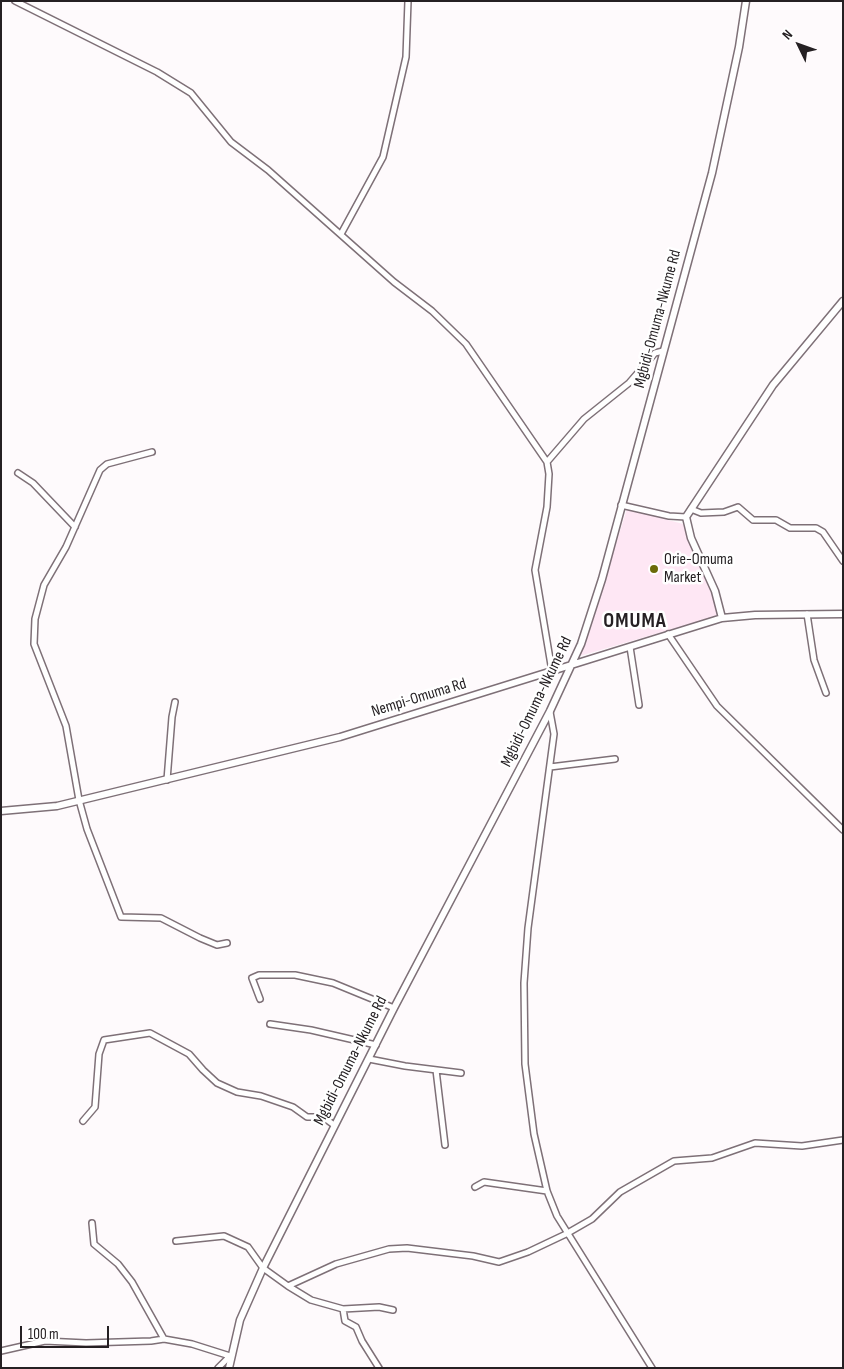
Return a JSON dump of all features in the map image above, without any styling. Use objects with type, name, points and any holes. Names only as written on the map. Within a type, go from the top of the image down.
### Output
[{"type":"street","points":[[15,1],[139,63],[190,93],[231,142],[268,170],[394,282],[432,310],[466,344],[547,462],[549,474],[547,507],[535,570],[552,672]]},
{"type":"street","points":[[341,234],[383,157],[406,57],[408,1]]},
{"type":"street","name":"Mgbidi-Omuma-Nkume Rd","points":[[229,1368],[230,1356],[240,1320],[263,1268],[394,1008],[573,664],[591,616],[712,173],[739,48],[746,1]]},
{"type":"street","points":[[722,618],[715,591],[691,538],[686,517],[773,385],[843,301]]},
{"type":"street","points":[[547,462],[584,419],[629,383],[655,353],[663,351]]},
{"type":"street","points":[[152,452],[107,464],[94,481],[75,527],[39,598],[34,644],[66,726],[79,800],[87,830],[121,917],[162,918],[200,938],[218,945],[227,943]]},
{"type":"street","points":[[18,472],[33,482],[75,527]]},
{"type":"street","points":[[621,505],[669,516],[686,517]]},
{"type":"street","points":[[691,509],[700,513],[724,512],[738,507],[753,520],[776,520],[790,528],[816,528],[823,532],[843,561]]},
{"type":"street","points":[[807,614],[814,660],[826,693]]},
{"type":"street","name":"Nempi-Omuma Rd","points":[[1,811],[57,806],[167,781],[340,737],[722,618],[843,614]]},
{"type":"street","points":[[668,634],[717,706],[843,830]]},
{"type":"street","points":[[630,647],[639,705]]},
{"type":"street","points":[[167,781],[175,702]]},
{"type":"street","points":[[550,711],[554,734],[528,928],[524,1011],[526,1064],[534,1134],[547,1191],[566,1234],[652,1368]]},
{"type":"street","points":[[550,766],[615,759]]},
{"type":"street","points":[[260,999],[252,978],[259,975],[295,975],[333,983],[394,1008]]},
{"type":"street","points":[[270,1024],[310,1030],[376,1045]]},
{"type":"street","points":[[83,1121],[95,1107],[99,1054],[104,1040],[150,1033],[189,1054],[218,1083],[237,1092],[261,1096],[293,1107],[308,1117],[323,1118],[334,1125]]},
{"type":"street","points":[[368,1059],[461,1073]]},
{"type":"street","points":[[436,1070],[445,1145]]},
{"type":"street","points":[[288,1286],[336,1264],[389,1249],[407,1248],[473,1256],[499,1262],[528,1252],[592,1219],[620,1192],[674,1161],[712,1158],[755,1143],[802,1146],[843,1140]]},
{"type":"street","points":[[474,1187],[484,1182],[547,1191]]},
{"type":"street","points":[[92,1224],[94,1244],[118,1264],[132,1282],[164,1339]]},
{"type":"street","points":[[176,1241],[224,1236],[248,1247],[263,1268],[311,1300],[343,1309],[379,1307],[393,1310]]},
{"type":"street","points":[[343,1309],[346,1321],[356,1326],[362,1341],[379,1368]]},
{"type":"street","points":[[1,1351],[45,1341],[95,1343],[151,1342],[164,1339],[192,1344],[230,1356],[218,1368]]},
{"type":"shaded area","name":"Orie-Omuma Market","points":[[627,509],[683,524],[714,599],[717,616],[580,656]]},
{"type":"place","name":"Orie-Omuma Market","points":[[654,569]]},
{"type":"district","name":"OMUMA","points":[[635,622]]}]
